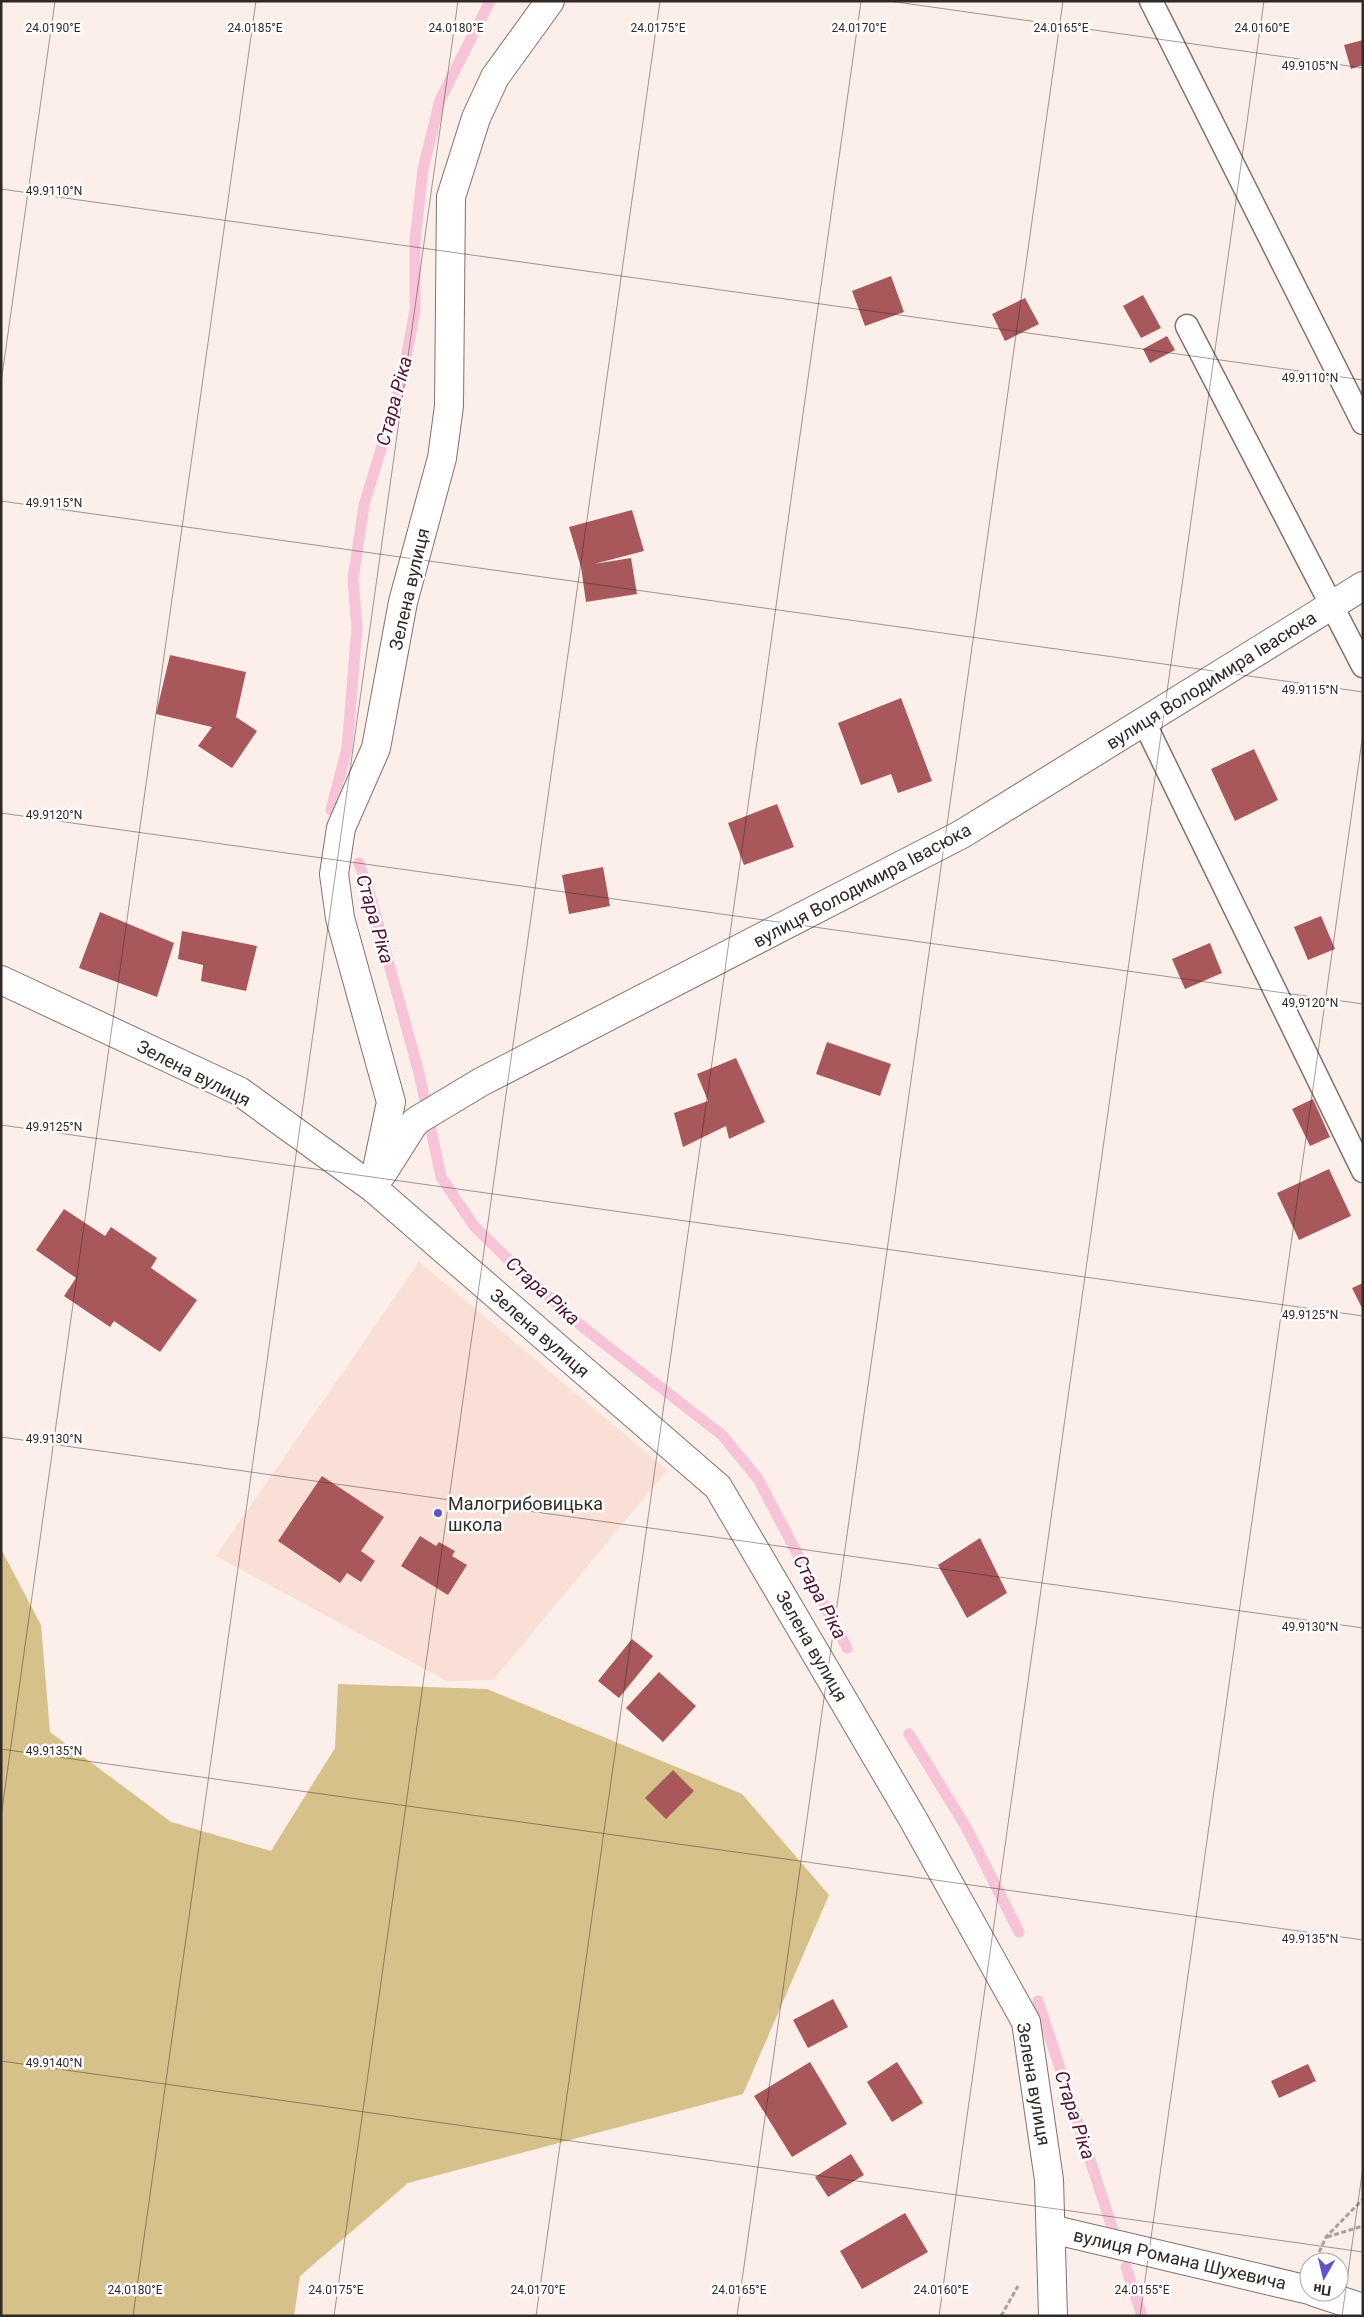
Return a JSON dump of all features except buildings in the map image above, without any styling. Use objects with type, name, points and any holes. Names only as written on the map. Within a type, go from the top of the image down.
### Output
[{"type":"street","name":"Зелена вулиця","points":[[374,1188],[391,1102],[340,918],[334,874],[335,865],[341,828],[376,748],[404,602],[442,458],[449,406],[451,197],[476,118],[495,77],[550,1]]},
{"type":"street","name":"вулиця Володимира Івасюка","points":[[374,1188],[415,1122],[480,1082],[962,834],[1363,586]]},
{"type":"street","name":"Зелена вулиця","points":[[1,980],[239,1091],[374,1188],[718,1487],[914,1819],[1026,2022],[1049,2180],[1053,2316]]},
{"type":"street","name":"вулиця Романа Шухевича","points":[[1051,2228],[1299,2288]]},
{"type":"street","points":[[1345,2302],[1363,2308]]},
{"type":"lane","points":[[1151,1],[1363,423]]},
{"type":"lane","points":[[1187,326],[1363,666]]},
{"type":"lane","points":[[1144,722],[1363,1171]]},
{"type":"path","points":[[1319,2252],[1326,2237],[1363,2199]]},
{"type":"path","points":[[1326,2237],[1363,2226]]},
{"type":"shaded area","name":"Малогрибовицька школа","points":[[419,1262],[667,1470],[493,1680],[447,1681],[216,1556]]},
{"type":"shaded area","points":[[1,1549],[41,1625],[50,1732],[171,1822],[271,1851],[335,1748],[338,1684],[487,1689],[742,1794],[829,1895],[743,2094],[408,2183],[300,2276],[294,2316],[1,2316]]},
{"type":"waterway","name":"Стара Ріка","points":[[331,810],[347,748],[357,628],[353,579],[364,505],[402,380],[415,310],[415,241],[423,169],[440,100],[490,1]]},
{"type":"waterway","name":"Стара Ріка","points":[[359,863],[370,895],[419,1073],[441,1177],[474,1226],[520,1271],[584,1328],[722,1435],[758,1479],[847,1648]]},
{"type":"waterway","name":"Стара Ріка","points":[[909,1734],[966,1827],[1019,1932]]},
{"type":"waterway","name":"Стара Ріка","points":[[1038,2001],[1113,2230]]},
{"type":"waterway","name":"Стара Ріка","points":[[1126,2267],[1142,2316]]},
{"type":"place","name":"Малогрибовицька школа","points":[[438,1513]]}]
